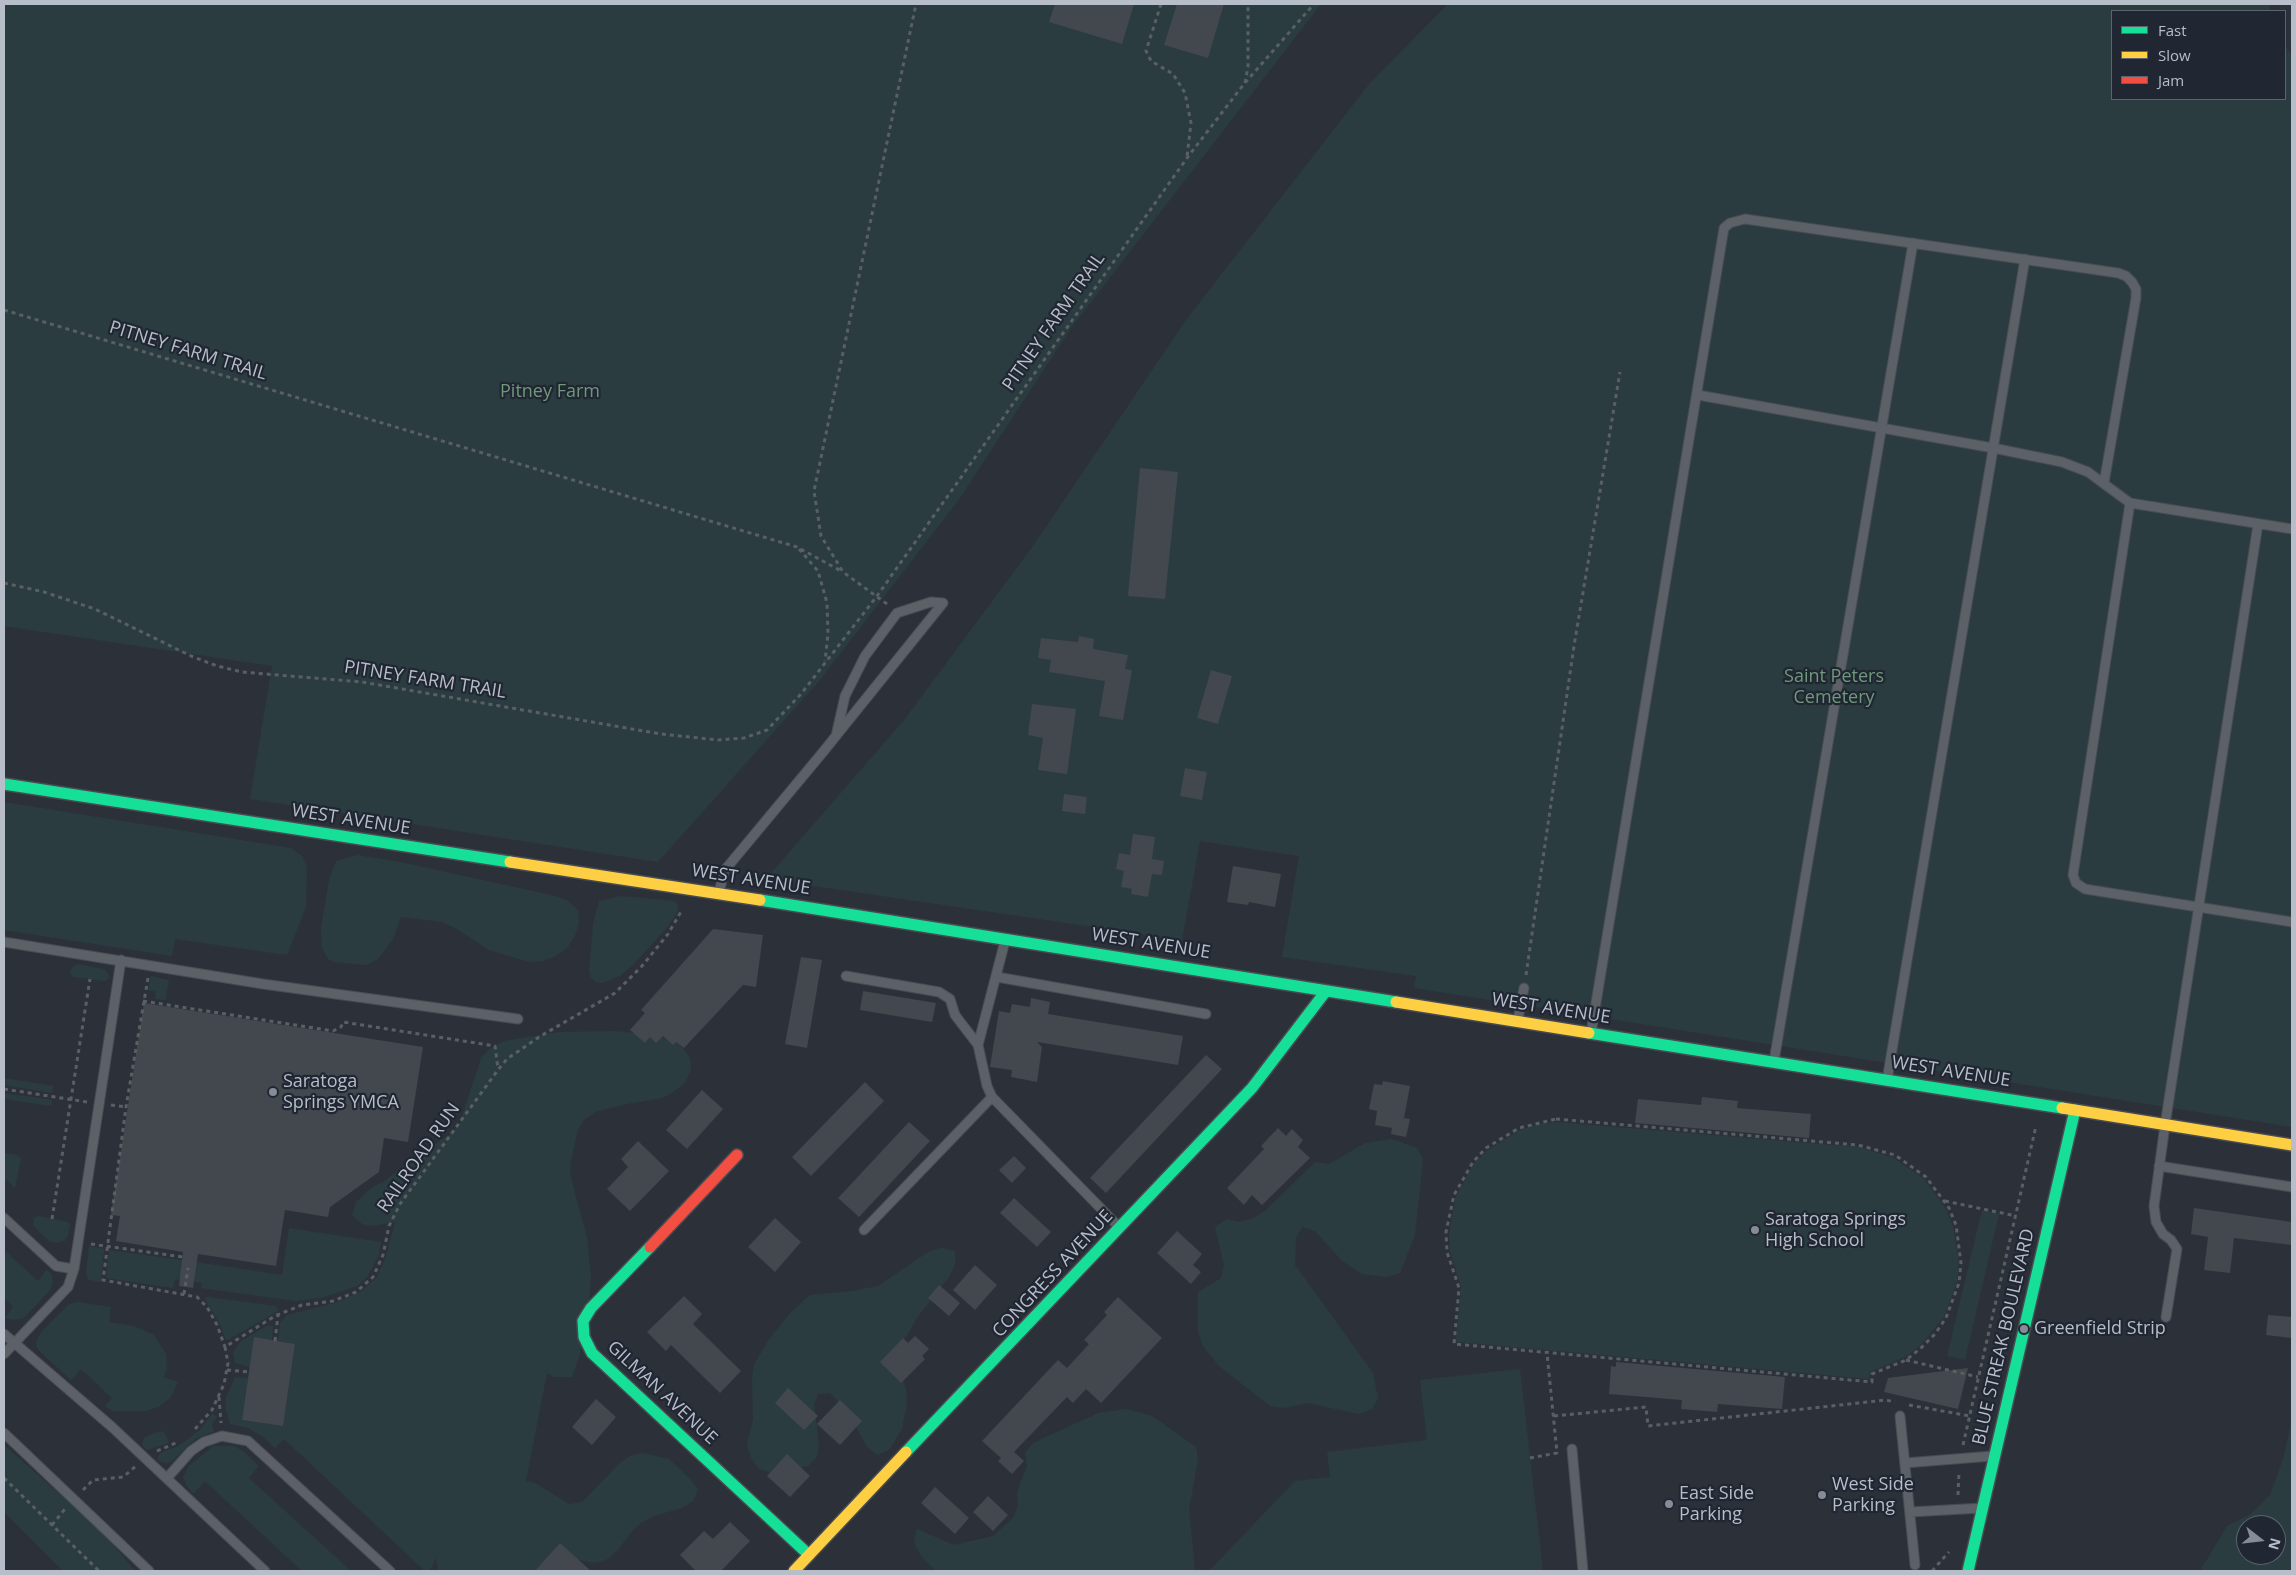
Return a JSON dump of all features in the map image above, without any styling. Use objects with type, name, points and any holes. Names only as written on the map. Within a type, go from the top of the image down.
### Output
[{"type":"street","name":"WEST AVENUE","points":[[4,784],[719,893],[2165,1125],[2292,1142]]},
{"type":"street","name":"CONGRESS AVENUE","points":[[794,1571],[1252,1088],[1326,991]]},
{"type":"street","name":"BLUE STREAK BOULEVARD","points":[[1968,1571],[2075,1110]]},
{"type":"street","name":"GILMAN AVENUE","points":[[737,1155],[592,1308],[583,1322],[584,1337],[592,1353],[809,1555]]},
{"type":"lane","points":[[1591,1033],[1698,395],[1721,236],[1730,222],[1745,219],[2118,273],[2132,282],[2136,289],[2104,483]]},
{"type":"lane","points":[[1774,1062],[1913,243]]},
{"type":"lane","points":[[1887,1080],[2024,259]]},
{"type":"lane","points":[[1698,395],[2062,462],[2088,472],[2130,503],[2292,529]]},
{"type":"lane","points":[[2130,503],[2073,876],[2076,883],[2085,889],[2292,922]]},
{"type":"lane","points":[[2166,1317],[2177,1249],[2171,1240],[2162,1234],[2156,1222],[2154,1206],[2198,907],[2258,524]]},
{"type":"lane","points":[[719,893],[724,871],[836,736],[942,603],[931,602],[897,613],[865,656],[849,688],[837,724],[836,736]]},
{"type":"lane","points":[[1006,938],[978,1045],[987,1086],[992,1097],[1120,1228]]},
{"type":"lane","points":[[4,942],[263,984],[518,1020]]},
{"type":"lane","points":[[4,1354],[68,1287],[74,1269],[121,960]]},
{"type":"lane","points":[[846,976],[939,992],[950,999],[955,1015],[978,1045]]},
{"type":"lane","points":[[997,977],[1206,1014]]},
{"type":"lane","points":[[1517,1022],[1524,988]]},
{"type":"lane","points":[[864,1230],[992,1097]]},
{"type":"lane","points":[[2159,1166],[2292,1186]]},
{"type":"lane","points":[[4,1218],[56,1266],[74,1269]]},
{"type":"lane","points":[[4,1334],[112,1427],[265,1571]]},
{"type":"lane","points":[[1900,1416],[1914,1565]]},
{"type":"lane","points":[[4,1434],[149,1571]]},
{"type":"lane","points":[[167,1478],[191,1451],[204,1442],[222,1436],[248,1441],[390,1571]]},
{"type":"lane","points":[[1572,1449],[1584,1571]]},
{"type":"lane","points":[[1905,1463],[1994,1456]]},
{"type":"lane","points":[[1910,1512],[1982,1508]]},
{"type":"path","points":[[897,613],[843,572],[821,536],[814,491],[916,4]]},
{"type":"path","points":[[1161,4],[1146,52],[1151,61],[1173,74],[1185,93],[1191,123],[1187,158]]},
{"type":"path","points":[[1244,84],[1248,67],[1248,4]]},
{"type":"path","name":"PITNEY FARM TRAIL","points":[[4,582],[44,592],[95,609],[191,656],[217,666],[242,672],[362,682],[661,734],[718,740],[744,738],[767,730],[802,694],[876,596],[1187,158],[1244,84],[1314,4]]},
{"type":"path","name":"PITNEY FARM TRAIL","points":[[4,310],[796,547],[843,572]]},
{"type":"path","points":[[1524,988],[1574,646],[1620,372]]},
{"type":"path","points":[[796,547],[818,572],[827,603],[828,634],[825,663]]},
{"type":"path","name":"RAILROAD RUN","points":[[224,1347],[278,1315],[302,1305],[332,1301],[356,1292],[373,1277],[382,1255],[389,1226],[400,1204],[507,1059],[615,993],[642,966],[668,934],[685,907]]},
{"type":"path","points":[[148,974],[126,1107],[103,1280],[197,1297],[207,1307],[218,1326],[224,1347],[227,1370],[224,1384],[212,1410],[197,1428],[190,1433]]},
{"type":"path","points":[[52,1219],[90,979]]},
{"type":"path","points":[[143,1001],[333,1031],[341,1027],[343,1022],[495,1046],[498,1070]]},
{"type":"path","points":[[4,1089],[90,1102]]},
{"type":"path","points":[[110,1105],[126,1107]]},
{"type":"path","points":[[1575,1119],[1858,1145],[1895,1155],[1926,1177],[1945,1201],[1956,1226],[1960,1244],[1961,1264],[1959,1282],[1946,1318],[1935,1334],[1906,1360],[1872,1374],[1872,1382],[1547,1353],[1454,1344],[1459,1288],[1448,1252],[1446,1232],[1454,1195],[1473,1162],[1486,1148],[1519,1128],[1546,1120],[1575,1119]]},
{"type":"path","points":[[1963,1446],[2036,1126]]},
{"type":"path","points":[[1945,1201],[2016,1216]]},
{"type":"path","points":[[91,1244],[183,1257]]},
{"type":"path","points":[[184,1294],[188,1268]]},
{"type":"path","points":[[275,1341],[278,1315]]},
{"type":"path","points":[[1530,1458],[1558,1453],[1547,1353]]},
{"type":"path","points":[[1906,1360],[1978,1377]]},
{"type":"path","points":[[227,1370],[249,1372]]},
{"type":"path","points":[[1554,1416],[1646,1407],[1648,1426],[1886,1400],[1970,1416]]},
{"type":"path","points":[[152,1453],[183,1439]]},
{"type":"path","points":[[81,1492],[93,1480],[123,1477],[134,1468]]},
{"type":"path","points":[[1958,1495],[1959,1468]]},
{"type":"path","points":[[4,1478],[99,1571]]},
{"type":"path","points":[[52,1525],[66,1508]]},
{"type":"path","points":[[1932,1571],[1949,1553],[1952,1546]]},
{"type":"green space","name":"Pitney Farm","points":[[4,4],[1321,4],[1071,328],[960,498],[819,681],[658,862],[250,799],[272,666],[4,626]]},
{"type":"green space","name":"Saint Peters Cemetery","points":[[1448,4],[2270,4],[2270,10],[2111,10],[2111,100],[2286,100],[2286,47],[2292,55],[2292,1127],[1414,988],[1416,976],[1282,957],[1299,856],[1200,841],[1182,940],[766,879],[905,719],[1033,546],[1186,320],[1370,83]]},
{"type":"green space","points":[[4,802],[291,848],[302,856],[307,867],[306,907],[287,955],[175,939],[172,956],[4,930]]},
{"type":"green space","points":[[357,855],[400,862],[556,896],[568,901],[578,910],[579,923],[575,936],[567,948],[556,956],[543,961],[529,962],[489,950],[442,922],[401,917],[393,939],[378,959],[366,965],[334,962],[328,959],[322,948],[321,927],[329,880],[336,861]]},
{"type":"green space","points":[[620,896],[675,901],[678,906],[677,913],[665,930],[634,964],[620,976],[602,983],[596,982],[591,978],[589,971],[593,924],[599,901]]},
{"type":"green space","points":[[78,964],[104,969],[109,975],[108,979],[105,981],[73,977],[70,973],[72,968]]},
{"type":"green space","points":[[151,976],[169,980],[165,1000],[155,999],[156,992],[148,990]]},
{"type":"green space","points":[[616,1031],[645,1034],[672,1040],[683,1048],[690,1058],[691,1071],[684,1084],[662,1098],[595,1112],[584,1120],[578,1130],[571,1160],[570,1174],[587,1238],[591,1276],[589,1303],[580,1354],[572,1377],[554,1377],[547,1373],[526,1481],[535,1483],[569,1504],[582,1502],[620,1463],[631,1455],[643,1453],[669,1459],[698,1489],[693,1501],[682,1508],[654,1516],[642,1522],[608,1559],[595,1563],[557,1556],[550,1571],[438,1571],[436,1558],[430,1571],[425,1571],[284,1439],[275,1448],[263,1437],[248,1428],[230,1424],[225,1406],[226,1398],[235,1377],[248,1378],[242,1420],[283,1426],[295,1344],[278,1341],[280,1323],[287,1315],[335,1303],[359,1293],[377,1277],[386,1256],[395,1222],[374,1226],[362,1224],[352,1215],[356,1202],[371,1188],[383,1182],[415,1156],[449,1135],[459,1126],[481,1058],[491,1048],[504,1041],[560,1032]]},
{"type":"green space","points":[[4,1078],[54,1086],[52,1093],[4,1085]]},
{"type":"green space","points":[[4,1093],[52,1100],[51,1106],[4,1099]]},
{"type":"green space","points":[[1556,1122],[1858,1147],[1894,1158],[1924,1179],[1946,1209],[1953,1226],[1959,1263],[1957,1282],[1944,1317],[1920,1346],[1905,1357],[1870,1372],[1869,1379],[1456,1342],[1461,1287],[1450,1251],[1449,1233],[1456,1196],[1474,1163],[1488,1150],[1520,1130],[1537,1124]]},
{"type":"green space","points":[[1392,1139],[1417,1148],[1423,1159],[1415,1235],[1400,1273],[1387,1277],[1362,1274],[1342,1261],[1315,1231],[1302,1227],[1296,1238],[1295,1265],[1373,1373],[1378,1398],[1372,1409],[1359,1414],[1308,1403],[1283,1408],[1270,1406],[1219,1366],[1203,1346],[1198,1332],[1198,1292],[1221,1278],[1224,1265],[1215,1227],[1227,1219],[1240,1222],[1253,1218],[1266,1210],[1315,1162],[1329,1164],[1365,1143]]},
{"type":"green space","points":[[4,1153],[17,1155],[21,1158],[15,1188],[4,1178]]},
{"type":"green space","points":[[1982,1210],[1999,1214],[1965,1360],[1947,1356]]},
{"type":"green space","points":[[38,1216],[68,1222],[70,1224],[68,1236],[65,1240],[58,1243],[49,1241],[33,1226],[34,1218]]},
{"type":"green space","points":[[289,1228],[381,1242],[379,1255],[367,1277],[357,1286],[321,1298],[296,1301],[201,1288],[202,1283],[194,1282],[196,1262],[282,1275]]},
{"type":"green space","points":[[89,1246],[104,1249],[101,1282],[89,1280],[86,1274]]},
{"type":"green space","points":[[942,1248],[955,1251],[955,1264],[949,1277],[916,1319],[897,1353],[907,1402],[902,1429],[889,1450],[877,1455],[867,1447],[848,1412],[830,1393],[818,1394],[814,1405],[819,1444],[817,1457],[808,1466],[770,1473],[758,1468],[751,1458],[747,1445],[753,1419],[752,1378],[754,1365],[767,1342],[790,1313],[810,1295],[852,1291],[878,1286],[928,1252]]},
{"type":"green space","points":[[4,1250],[38,1281],[47,1269],[52,1275],[53,1283],[50,1290],[24,1318],[14,1320],[5,1318],[13,1307],[4,1298]]},
{"type":"green space","points":[[109,1250],[182,1260],[183,1281],[175,1279],[173,1288],[106,1278]]},
{"type":"green space","points":[[204,1298],[276,1306],[278,1311],[228,1340],[225,1338],[220,1324]]},
{"type":"green space","points":[[77,1302],[111,1307],[109,1322],[134,1326],[154,1335],[166,1354],[167,1369],[164,1377],[178,1382],[171,1397],[160,1406],[146,1411],[112,1411],[105,1406],[112,1398],[81,1369],[71,1380],[40,1352],[36,1346],[37,1339],[42,1331],[69,1304]]},
{"type":"green space","points":[[268,1325],[273,1326],[272,1340],[250,1367],[235,1363],[233,1352],[240,1342]]},
{"type":"green space","points":[[1520,1369],[1543,1571],[1209,1571],[1295,1481],[1330,1477],[1327,1452],[1427,1440],[1420,1380]]},
{"type":"green space","points":[[1126,1409],[1152,1416],[1196,1447],[1198,1459],[1189,1510],[1195,1571],[935,1571],[920,1554],[914,1542],[917,1529],[954,1545],[993,1536],[1014,1517],[1018,1505],[1017,1492],[1027,1466],[1025,1453],[1033,1443],[1098,1413]]},
{"type":"green space","points":[[212,1414],[217,1416],[212,1425],[214,1431],[195,1439],[171,1462],[165,1463],[157,1460],[160,1453],[178,1446],[200,1430]]},
{"type":"green space","points":[[2292,1418],[2292,1571],[2200,1571],[2227,1526],[2236,1522],[2236,1565],[2286,1565],[2286,1515],[2249,1515],[2270,1495],[2284,1456]]},
{"type":"green space","points":[[160,1431],[164,1432],[169,1443],[147,1450],[142,1445],[145,1437]]},
{"type":"green space","points":[[4,1445],[103,1532],[135,1571],[63,1571],[4,1512]]},
{"type":"green space","points":[[213,1446],[234,1446],[243,1451],[259,1466],[249,1478],[351,1571],[302,1571],[205,1481],[193,1494],[183,1477],[189,1466]]},
{"type":"building","points":[[1055,4],[1134,4],[1122,44],[1049,22]]},
{"type":"building","points":[[1177,4],[1224,4],[1208,58],[1164,45]]},
{"type":"building","points":[[1140,468],[1178,472],[1165,599],[1128,596]]},
{"type":"building","points":[[1079,636],[1094,639],[1093,649],[1128,655],[1125,669],[1132,670],[1123,720],[1099,716],[1105,681],[1049,672],[1051,660],[1038,658],[1041,638],[1078,642]]},
{"type":"building","points":[[1211,670],[1232,676],[1218,724],[1197,718]]},
{"type":"building","points":[[1032,704],[1076,709],[1067,774],[1038,770],[1043,738],[1028,735]]},
{"type":"building","points":[[1185,768],[1207,772],[1202,800],[1180,796]]},
{"type":"building","points":[[1064,794],[1087,797],[1085,814],[1062,811]]},
{"type":"building","points":[[1133,834],[1155,837],[1152,859],[1164,861],[1162,875],[1152,874],[1148,897],[1131,894],[1132,889],[1121,887],[1124,871],[1116,869],[1119,853],[1130,855]]},
{"type":"building","points":[[1233,866],[1281,874],[1275,907],[1249,902],[1248,905],[1227,902]]},
{"type":"building","points":[[713,929],[763,935],[756,987],[743,985],[684,1048],[676,1042],[673,1045],[663,1036],[656,1043],[650,1037],[645,1043],[630,1030],[645,1013],[641,1010]]},
{"type":"building","points":[[801,957],[822,960],[807,1048],[785,1044]]},
{"type":"building","points":[[863,991],[936,1003],[932,1022],[860,1010]]},
{"type":"building","points":[[1031,998],[1050,1002],[1048,1014],[1183,1036],[1178,1065],[1037,1042],[1042,1047],[1037,1082],[1011,1077],[1012,1070],[990,1067],[999,1011],[1010,1013],[1012,1004],[1030,1007]]},
{"type":"building","name":"Saratoga Springs YMCA","points":[[144,1003],[423,1047],[408,1142],[384,1138],[379,1172],[330,1207],[328,1217],[285,1210],[276,1266],[198,1254],[193,1288],[179,1286],[183,1252],[116,1241],[120,1216],[111,1215]]},
{"type":"building","points":[[1206,1055],[1222,1069],[1106,1193],[1090,1178]]},
{"type":"building","points":[[1383,1081],[1410,1086],[1404,1118],[1410,1119],[1406,1137],[1391,1134],[1392,1128],[1375,1125],[1377,1111],[1369,1109],[1374,1084],[1382,1085]]},
{"type":"building","points":[[865,1082],[884,1101],[811,1176],[792,1157]]},
{"type":"building","points":[[702,1090],[723,1109],[687,1149],[666,1130]]},
{"type":"building","points":[[1702,1097],[1738,1101],[1737,1108],[1811,1114],[1809,1138],[1635,1123],[1638,1099],[1701,1105]]},
{"type":"building","points":[[909,1122],[930,1141],[859,1217],[838,1198]]},
{"type":"building","points":[[1278,1128],[1286,1136],[1292,1129],[1303,1140],[1298,1147],[1310,1158],[1262,1205],[1252,1195],[1244,1205],[1227,1188],[1264,1149],[1261,1146]]},
{"type":"building","points":[[638,1141],[669,1171],[630,1211],[607,1189],[628,1167],[621,1159]]},
{"type":"building","points":[[1014,1156],[1026,1168],[1012,1183],[999,1170]]},
{"type":"building","points":[[1014,1198],[1051,1232],[1037,1247],[1000,1213]]},
{"type":"building","points":[[2194,1208],[2292,1222],[2292,1245],[2234,1238],[2230,1273],[2204,1270],[2208,1237],[2191,1234]]},
{"type":"building","points":[[775,1218],[801,1242],[775,1272],[748,1247]]},
{"type":"building","points":[[1177,1231],[1202,1254],[1193,1265],[1201,1272],[1191,1284],[1157,1253]]},
{"type":"building","points":[[975,1265],[997,1285],[975,1310],[953,1290]]},
{"type":"building","points":[[939,1285],[960,1303],[949,1316],[928,1298]]},
{"type":"building","points":[[684,1296],[702,1314],[693,1324],[741,1371],[720,1393],[671,1345],[666,1351],[647,1332]]},
{"type":"building","points":[[1118,1297],[1162,1338],[1101,1403],[1086,1389],[1073,1403],[1067,1397],[1014,1452],[1024,1461],[1012,1474],[998,1461],[1001,1458],[982,1441],[1058,1360],[1067,1368],[1089,1344],[1084,1340],[1107,1315],[1104,1312]]},
{"type":"building","points":[[2268,1315],[2292,1317],[2292,1338],[2266,1335]]},
{"type":"building","points":[[915,1336],[929,1349],[922,1356],[925,1359],[901,1383],[880,1362],[903,1338],[908,1343]]},
{"type":"building","points":[[254,1337],[295,1344],[283,1426],[242,1420]]},
{"type":"building","points":[[1616,1362],[1785,1377],[1782,1409],[1718,1404],[1717,1412],[1681,1409],[1682,1400],[1609,1394],[1611,1366],[1616,1367]]},
{"type":"building","points":[[1968,1368],[1958,1409],[1884,1392],[1888,1378]]},
{"type":"building","points":[[788,1388],[818,1416],[804,1430],[775,1403]]},
{"type":"building","points":[[596,1399],[616,1417],[592,1445],[572,1427]]},
{"type":"building","points":[[840,1400],[862,1421],[840,1445],[817,1424]]},
{"type":"building","points":[[787,1454],[810,1476],[790,1497],[767,1476]]},
{"type":"building","points":[[935,1487],[969,1518],[955,1534],[921,1503]]},
{"type":"building","points":[[988,1496],[1008,1515],[993,1531],[973,1512]]},
{"type":"building","points":[[730,1522],[750,1541],[721,1571],[696,1571],[680,1555],[704,1531],[713,1539]]},
{"type":"building","points":[[560,1543],[591,1571],[535,1571]]},
{"type":"traffic: fast","points":[[4,784],[510,862]]},
{"type":"traffic: fast","points":[[760,900],[1396,1002]]},
{"type":"traffic: fast","points":[[906,1452],[1252,1088],[1326,991]]},
{"type":"traffic: fast","points":[[1589,1033],[2062,1108]]},
{"type":"traffic: fast","points":[[1968,1571],[2075,1110]]},
{"type":"traffic: fast","points":[[650,1247],[591,1308],[583,1321],[584,1337],[592,1353],[809,1555]]},
{"type":"traffic: slow","points":[[510,862],[760,900]]},
{"type":"traffic: slow","points":[[1396,1002],[1589,1033]]},
{"type":"traffic: slow","points":[[2062,1108],[2292,1145]]},
{"type":"traffic: slow","points":[[794,1571],[906,1452]]},
{"type":"traffic: jam","points":[[650,1247],[737,1155]]},
{"type":"place","name":"Saratoga Springs YMCA","points":[[273,1092]]},
{"type":"place","name":"Saratoga Springs High School","points":[[1755,1230]]},
{"type":"place","name":"Greenfield Strip","points":[[2024,1329]]},
{"type":"place","name":"West Side Parking","points":[[1822,1495]]},
{"type":"place","name":"East Side Parking","points":[[1669,1504]]}]
